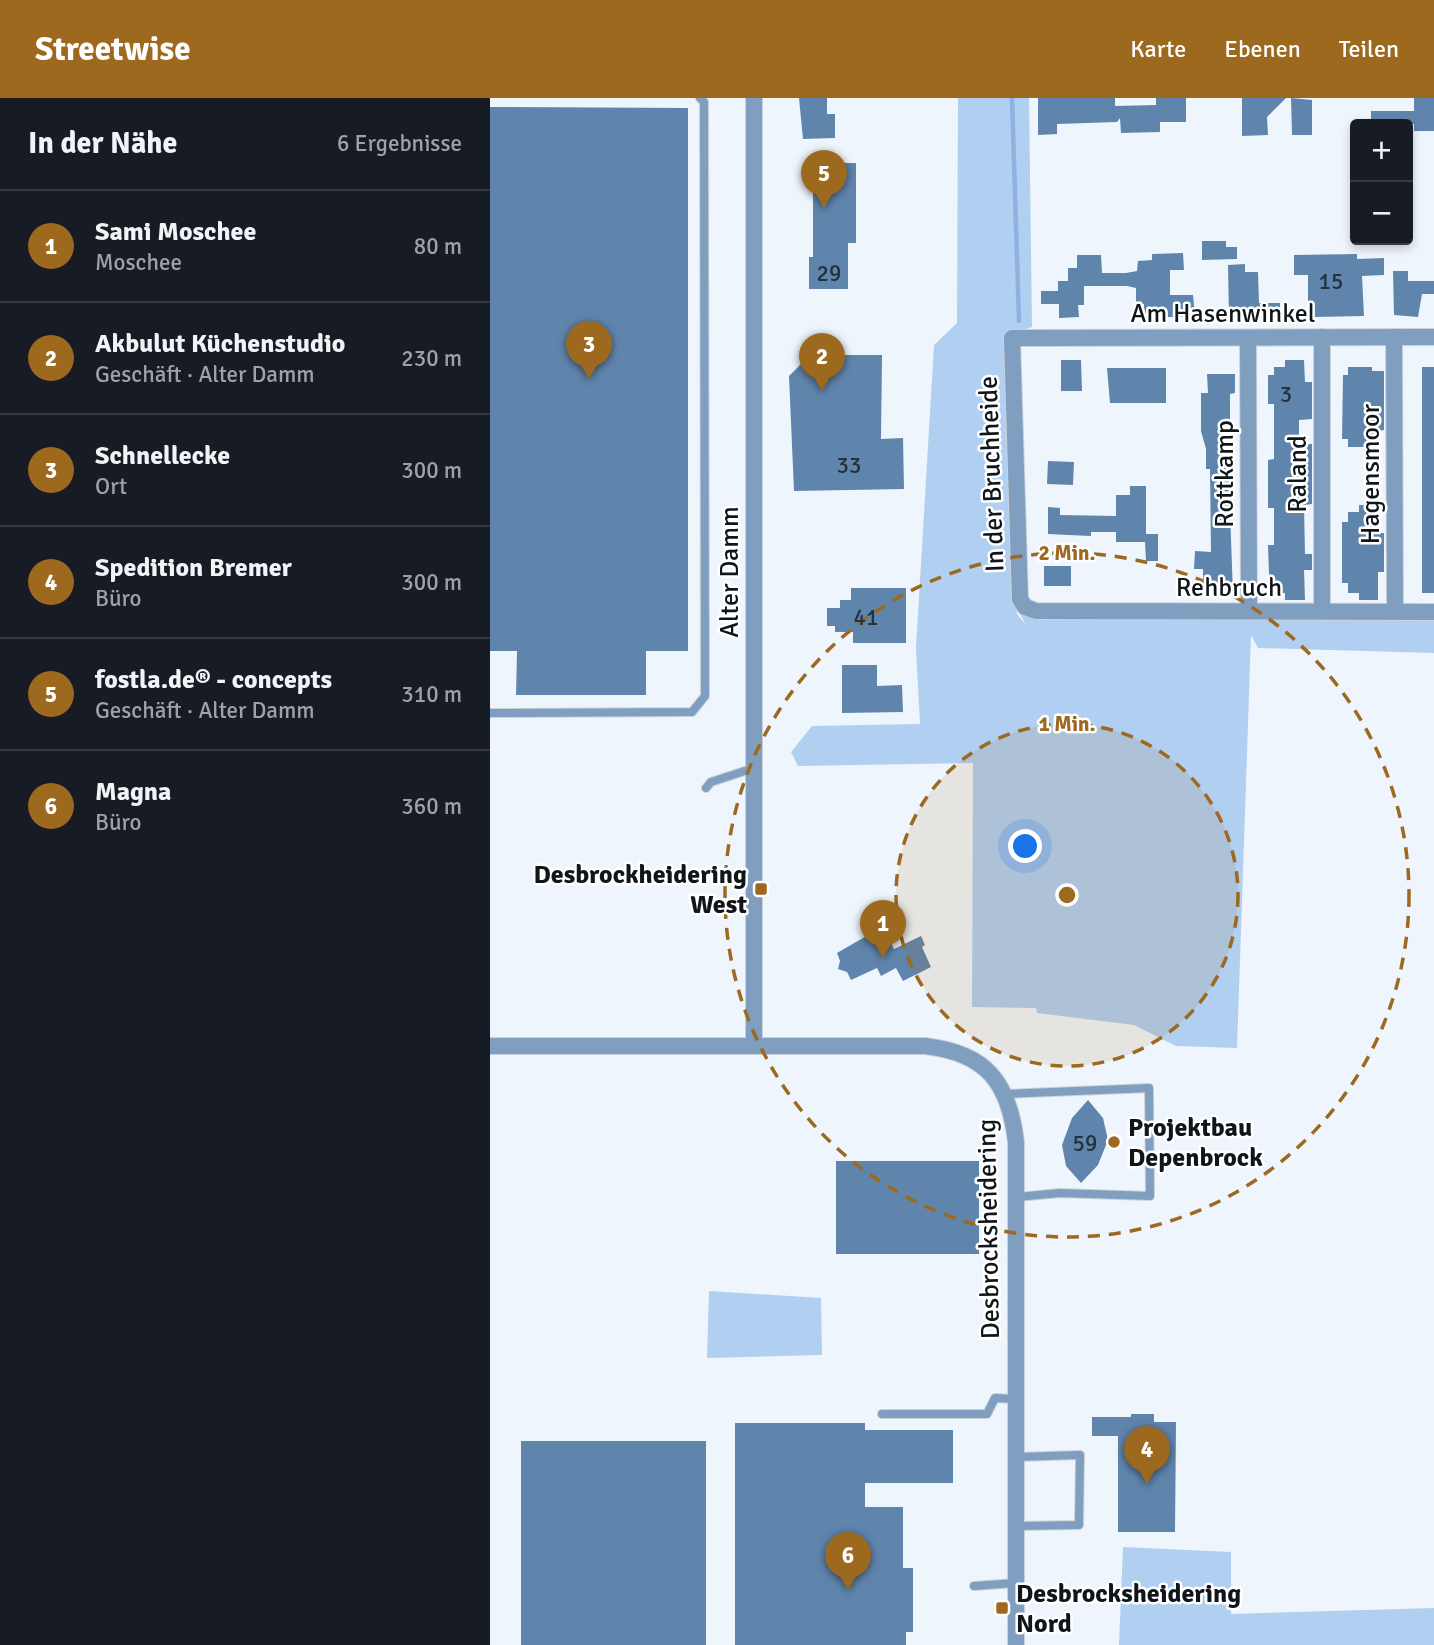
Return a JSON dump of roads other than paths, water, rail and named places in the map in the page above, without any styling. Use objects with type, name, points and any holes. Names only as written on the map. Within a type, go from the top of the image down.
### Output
[{"type":"street","name":"Alter Damm","points":[[754,98],[754,1046]]},
{"type":"street","name":"Raland","points":[[1322,337],[1322,611]]},
{"type":"street","name":"Hagensmoor","points":[[1394,337],[1395,611]]},
{"type":"street","name":"Am Hasenwinkel","points":[[1012,338],[1434,337]]},
{"type":"street","name":"In der Bruchheide","points":[[1012,338],[1020,599],[1025,607]]},
{"type":"street","name":"Rottkamp","points":[[1248,338],[1249,611]]},
{"type":"street","name":"Rehbruch","points":[[1025,607],[1036,611],[1434,611]]},
{"type":"street","name":"Desbrocksheidering","points":[[490,1046],[945,1048],[992,1072],[1006,1094],[1013,1116],[1016,1142],[1017,1645]]},
{"type":"lane","points":[[490,713],[692,712],[705,696],[704,102],[699,98]]},
{"type":"lane","points":[[706,788],[711,782],[754,768]]},
{"type":"lane","points":[[1006,1094],[1040,1090],[1149,1088],[1150,1196],[1060,1193],[1017,1197]]},
{"type":"lane","points":[[882,1415],[987,1414],[995,1398],[1015,1399]]},
{"type":"lane","points":[[1015,1457],[1080,1455],[1079,1525],[1016,1526]]},
{"type":"lane","points":[[974,1586],[1016,1583]]},
{"type":"waterway","points":[[1012,98],[1019,321]]},
{"type":"place","name":"fostla.de® - concepts","points":[[824,208]]},
{"type":"place","name":"Schnellecke","points":[[589,379]]},
{"type":"place","name":"Akbulut Küchenstudio","points":[[822,391]]},
{"type":"place","name":"Desbrockheidering West","points":[[761,889]]},
{"type":"place","name":"Sami Moschee","points":[[883,958]]},
{"type":"place","name":"Projektbau Depenbrock","points":[[1114,1142]]},
{"type":"place","name":"Spedition Bremer","points":[[1147,1484]]},
{"type":"place","name":"Magna","points":[[848,1590]]},
{"type":"place","name":"Desbrocksheidering Nord","points":[[1002,1608]]}]
